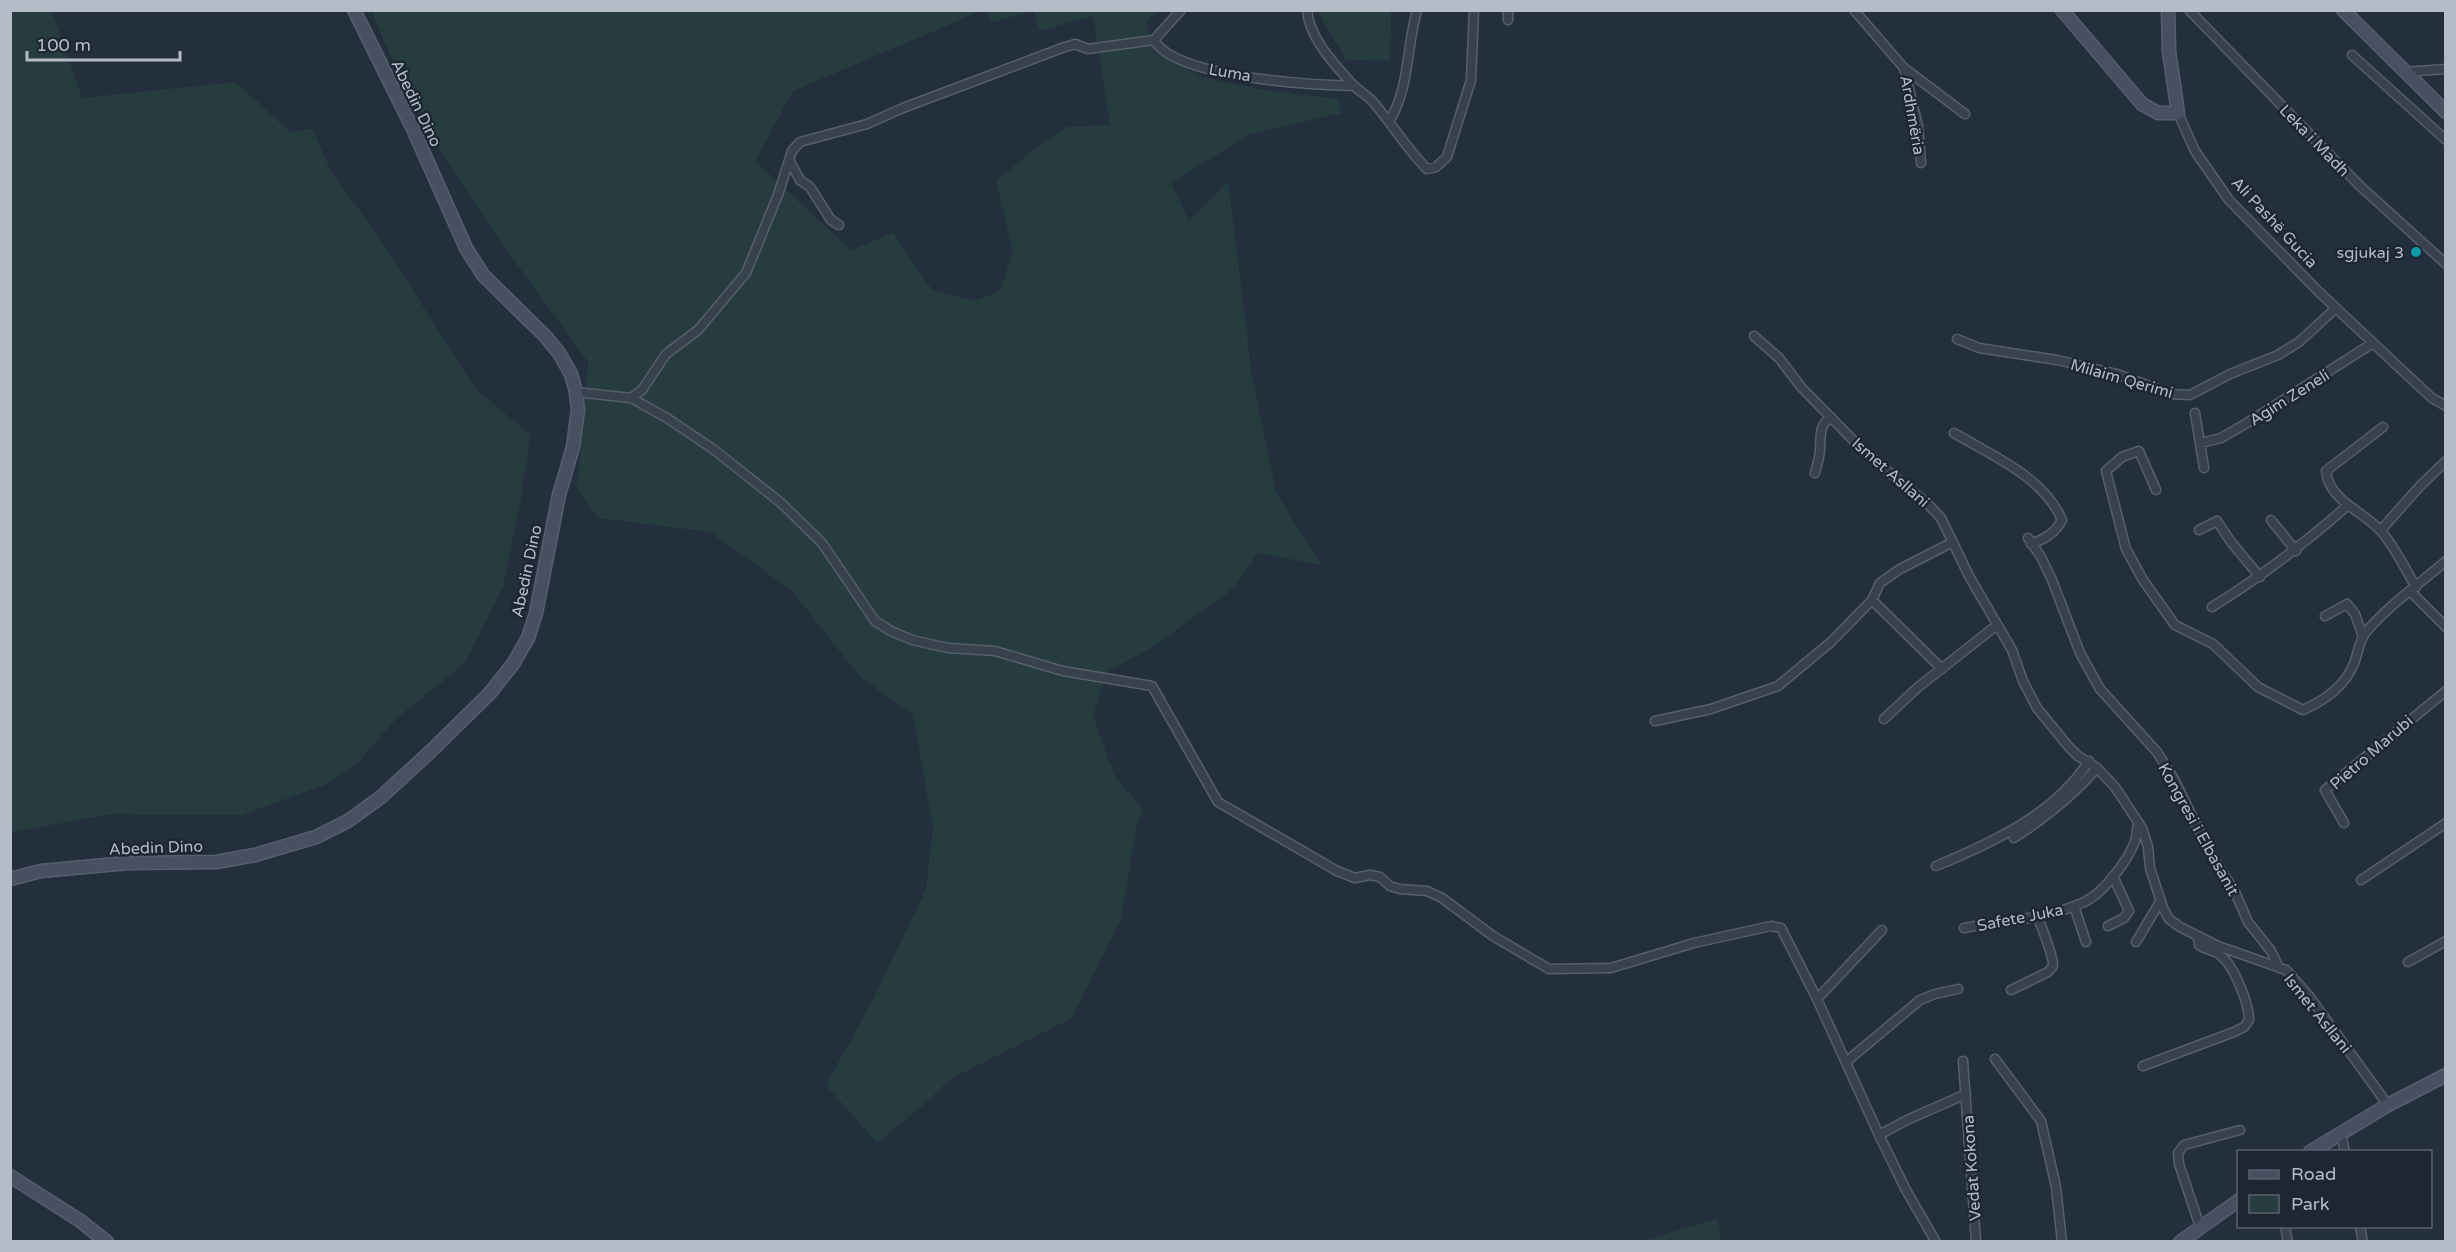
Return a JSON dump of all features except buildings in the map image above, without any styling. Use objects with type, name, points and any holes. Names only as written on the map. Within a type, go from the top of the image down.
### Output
[{"type":"street","name":"Abedin Dino","points":[[10,879],[41,871],[128,863],[216,862],[255,855],[315,837],[348,821],[381,797],[490,693],[513,664],[528,638],[537,613],[559,495],[573,447],[578,410],[576,392],[571,374],[559,353],[483,275],[466,248],[413,129],[354,10]]},
{"type":"street","points":[[631,398],[642,390],[666,354],[698,330],[746,273],[778,195],[792,151],[800,142],[867,124],[903,108],[1075,44],[1088,49],[1154,40],[1181,10]]},
{"type":"street","points":[[1306,10],[1308,24],[1312,31],[1354,86],[1372,100],[1415,157],[1427,169],[1436,167],[1447,157],[1471,80],[1474,10]]},
{"type":"street","points":[[1389,122],[1400,104],[1411,30],[1417,10]]},
{"type":"street","name":"Ardhmëria","points":[[1854,10],[1904,68],[1965,114]]},
{"type":"street","points":[[2062,10],[2142,104],[2158,113],[2178,113]]},
{"type":"street","name":"Ali Pashë Gucia","points":[[2168,10],[2169,51],[2178,113],[2195,151],[2229,200],[2336,308],[2432,398],[2445,406]]},
{"type":"street","name":"Leka i Madh","points":[[2189,10],[2360,186],[2445,264]]},
{"type":"street","points":[[2343,10],[2445,112]]},
{"type":"street","name":"Luma","points":[[1154,40],[1171,56],[1192,65],[1225,74],[1321,85],[1354,86]]},
{"type":"street","points":[[2352,55],[2445,140]]},
{"type":"street","name":"Ardhmëria","points":[[1904,68],[1918,126],[1921,163]]},
{"type":"street","points":[[2404,72],[2445,69]]},
{"type":"street","points":[[789,160],[800,180],[810,186],[831,220],[839,225]]},
{"type":"street","name":"Milaim Qerimi","points":[[1957,339],[1980,348],[2057,360],[2117,374],[2171,394],[2190,395],[2230,374],[2278,355],[2299,342],[2336,308]]},
{"type":"street","name":"Ismet Asllani","points":[[1754,336],[1779,358],[1801,387],[1880,465],[1927,503],[1941,518],[1969,576],[2012,651],[2023,681],[2037,708],[2068,746],[2078,756],[2089,761],[2115,787],[2142,828],[2148,847],[2150,868],[2169,919],[2199,938],[2199,945],[2220,954],[2227,963],[2245,999],[2249,1020],[2244,1027],[2143,1066]]},
{"type":"street","name":"Agim Zeneli","points":[[2201,443],[2221,438],[2247,423],[2373,343]]},
{"type":"street","points":[[576,392],[631,398],[667,418],[712,449],[780,502],[822,543],[876,621],[891,631],[948,648],[995,651],[1063,671],[1152,686],[1218,802],[1337,871],[1355,878],[1370,875],[1380,877],[1390,886],[1427,891],[1442,898],[1493,936],[1549,969],[1611,968],[1694,943],[1776,926],[1781,928],[1817,999],[1906,1190],[1936,1242]]},
{"type":"street","points":[[2195,413],[2204,468]]},
{"type":"street","points":[[1815,473],[1820,448],[1820,432],[1831,417]]},
{"type":"street","points":[[2383,427],[2326,471],[2327,480],[2347,506],[2380,531],[2413,589],[2445,627]]},
{"type":"street","name":"Kongresi i Elbasanit","points":[[1954,433],[2018,470],[2058,511],[2062,520],[2057,529],[2044,540],[2029,541],[2041,557],[2052,580],[2080,653],[2100,689],[2157,752],[2174,779],[2209,851],[2235,892],[2248,922],[2271,951],[2278,968]]},
{"type":"street","points":[[2156,490],[2139,451],[2122,457],[2106,471],[2126,549],[2144,580],[2175,625],[2213,644],[2258,687],[2303,710],[2336,690],[2347,678],[2363,637],[2385,613],[2445,561]]},
{"type":"street","points":[[2380,531],[2445,461]]},
{"type":"street","points":[[2212,607],[2296,551],[2347,506]]},
{"type":"street","points":[[2271,520],[2296,551]]},
{"type":"street","points":[[2199,530],[2217,521],[2260,577]]},
{"type":"street","points":[[1655,721],[1711,709],[1778,686],[1831,642],[1872,600],[1880,583],[1900,569],[1953,542]]},
{"type":"street","points":[[1872,600],[1942,669]]},
{"type":"street","points":[[2325,616],[2347,604],[2355,614],[2363,637]]},
{"type":"street","points":[[1884,719],[1997,625]]},
{"type":"street","name":"Pietro Marubi","points":[[2344,823],[2325,790],[2445,691]]},
{"type":"street","points":[[1936,866],[1963,855],[2042,811],[2079,776],[2089,761]]},
{"type":"street","points":[[2014,838],[2054,810],[2097,768]]},
{"type":"street","name":"Safete Juka","points":[[1964,928],[2037,915],[2084,903],[2113,876],[2135,841],[2138,822]]},
{"type":"street","points":[[2361,880],[2445,823]]},
{"type":"street","points":[[2108,926],[2124,918],[2129,911],[2113,876]]},
{"type":"street","points":[[2136,942],[2161,900]]},
{"type":"street","points":[[2074,906],[2086,942]]},
{"type":"street","points":[[2011,990],[2041,975],[2053,966],[2054,959],[2037,915]]},
{"type":"street","points":[[1817,999],[1882,930]]},
{"type":"street","name":"Ismet Asllani","points":[[2193,934],[2240,956],[2286,970],[2309,996],[2388,1105]]},
{"type":"street","points":[[2408,962],[2445,941]]},
{"type":"street","points":[[1846,1062],[1920,1000],[1958,989]]},
{"type":"street","points":[[1995,1059],[2041,1121],[2056,1187],[2062,1242]]},
{"type":"street","name":"Vedat Kokona","points":[[1963,1061],[1976,1242]]},
{"type":"street","points":[[2313,1150],[2388,1105],[2445,1075]]},
{"type":"street","name":"Vedat Kokona","points":[[1879,1135],[1966,1094]]},
{"type":"street","points":[[2200,1227],[2179,1164],[2178,1153],[2184,1145],[2240,1130]]},
{"type":"street","points":[[2341,1133],[2345,1150]]},
{"type":"street","points":[[10,1176],[79,1220],[107,1242]]},
{"type":"street","points":[[2180,1242],[2237,1202]]},
{"type":"green space","points":[[11,10],[52,11],[82,98],[236,82],[290,132],[312,129],[331,171],[381,240],[475,388],[530,435],[522,493],[503,587],[465,663],[396,719],[357,763],[327,784],[242,815],[113,814],[11,832]]},
{"type":"green space","points":[[372,11],[981,11],[793,91],[755,161],[851,250],[893,233],[932,290],[974,301],[1000,291],[1013,251],[996,181],[1042,143],[1067,127],[1110,125],[1093,16],[1039,31],[1034,11],[1158,11],[1146,22],[1154,51],[1202,77],[1264,90],[1338,99],[1342,113],[1250,134],[1171,183],[1189,221],[1228,181],[1252,376],[1276,492],[1321,565],[1258,553],[1235,587],[1154,646],[1107,672],[1093,716],[1115,777],[1143,809],[1137,825],[1121,920],[1072,1018],[950,1079],[929,1100],[877,1143],[826,1085],[873,1000],[926,889],[933,828],[913,714],[860,677],[792,591],[710,532],[599,518],[577,490],[588,362],[468,193],[415,105]]},
{"type":"green space","points":[[984,11],[1034,11],[993,22]]},
{"type":"green space","points":[[1319,11],[1391,11],[1390,61],[1346,60]]},
{"type":"green space","points":[[1718,1218],[1721,1241],[1643,1241]]},
{"type":"place","name":"sgjukaj 3","points":[[2416,252]]}]
